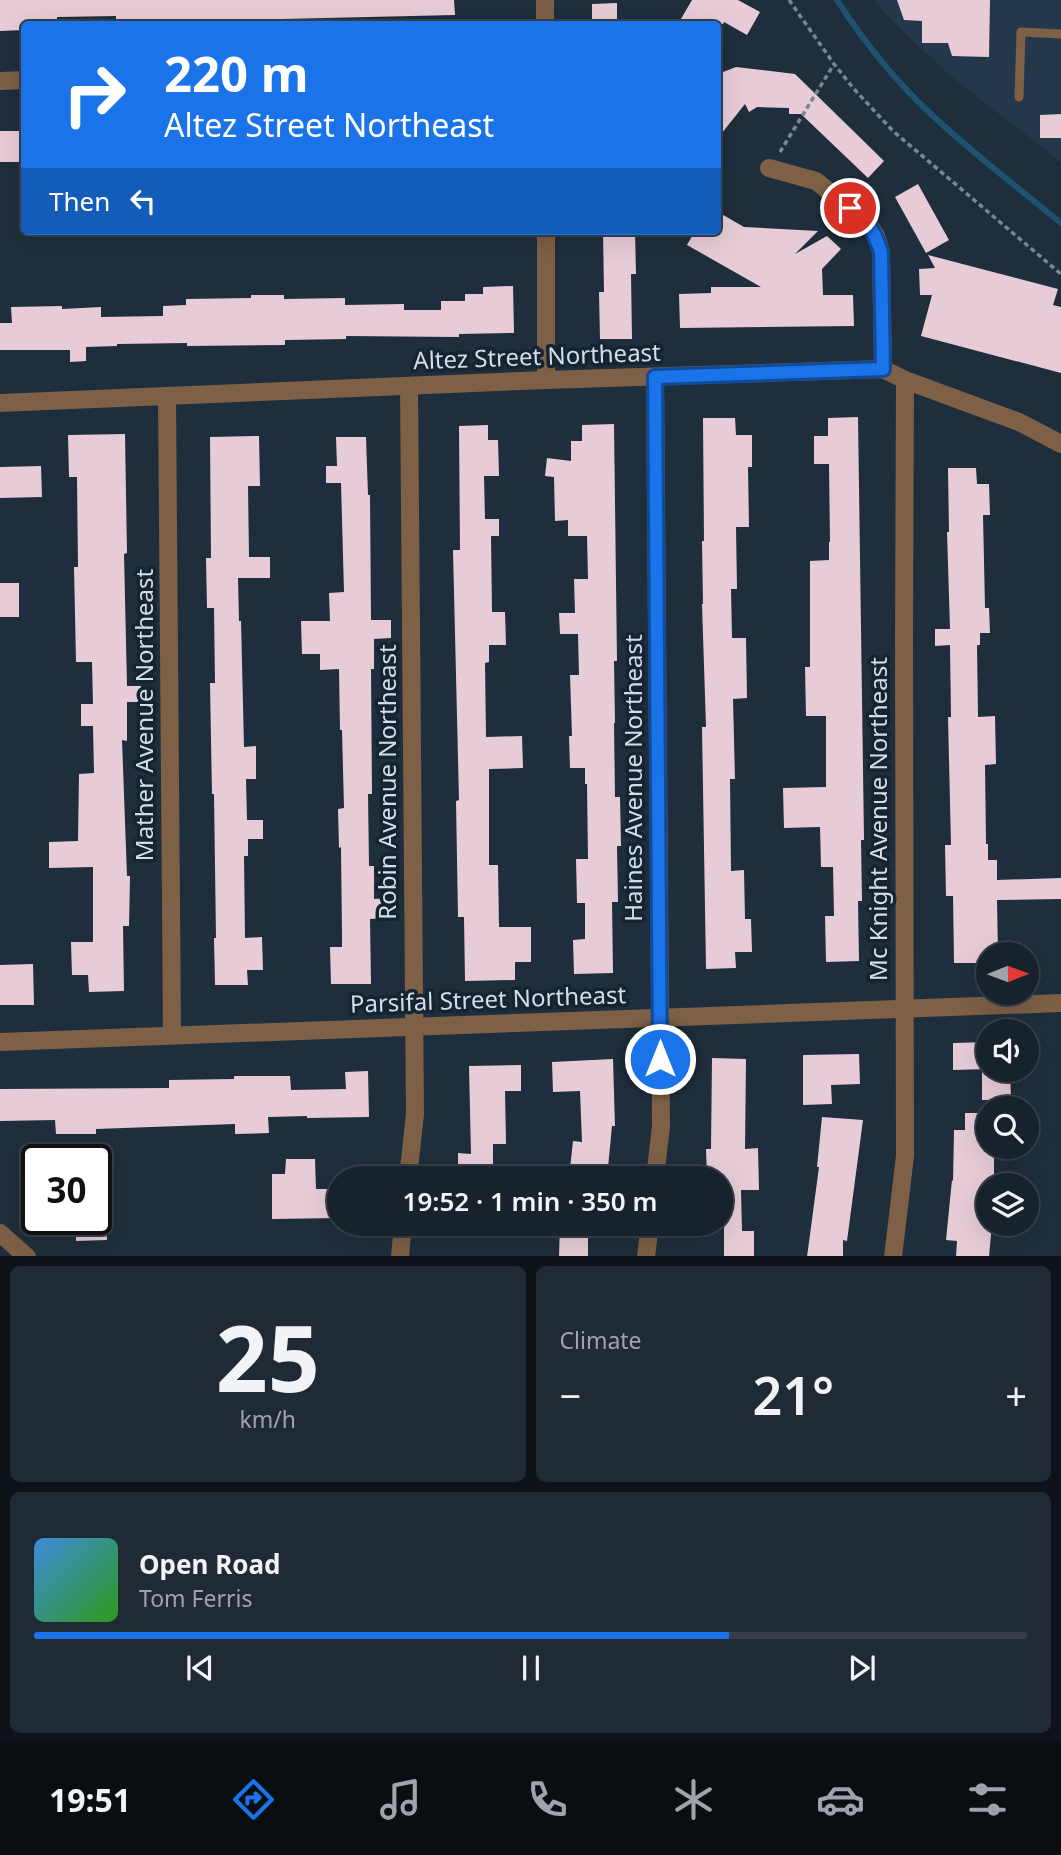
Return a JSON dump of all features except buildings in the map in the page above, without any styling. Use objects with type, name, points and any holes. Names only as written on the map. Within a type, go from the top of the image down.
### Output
[{"type":"street","points":[[545,0],[545,21]]},
{"type":"street","points":[[0,81],[21,80]]},
{"type":"street","points":[[769,168],[816,181],[867,221],[876,236],[881,252],[883,369]]},
{"type":"street","points":[[546,235],[546,380]]},
{"type":"street","name":"Altez Street Northeast","points":[[0,403],[883,369],[905,380],[1019,422],[1061,443]]},
{"type":"street","name":"Haines Avenue Northeast","points":[[655,377],[661,1126],[656,1166]]},
{"type":"street","name":"Mc Knight Avenue Northeast","points":[[893,1256],[905,1156],[905,380]]},
{"type":"street","name":"Robin Avenue Northeast","points":[[409,386],[415,1114],[409,1166]]},
{"type":"street","name":"Mather Avenue Northeast","points":[[167,396],[172,1035]]},
{"type":"street","name":"Parsifal Street Northeast","points":[[0,1042],[1061,1003]]},
{"type":"street","points":[[0,1233],[27,1256]]},
{"type":"street","points":[[400,1256],[402,1236]]},
{"type":"street","points":[[646,1256],[648,1236]]},
{"type":"lane","points":[[1019,97],[1021,32],[1061,34]]},
{"type":"path","points":[[789,0],[854,89],[894,131],[1061,274]]},
{"type":"path","points":[[769,168],[834,64]]},
{"type":"shaded area","points":[[874,0],[1061,0],[1061,162],[953,78],[896,25]]},
{"type":"waterway","points":[[837,0],[881,61],[919,103],[964,144],[1061,223]]},
{"type":"route","points":[[660,1059],[655,377],[883,369],[881,252],[867,221],[850,208]]}]
